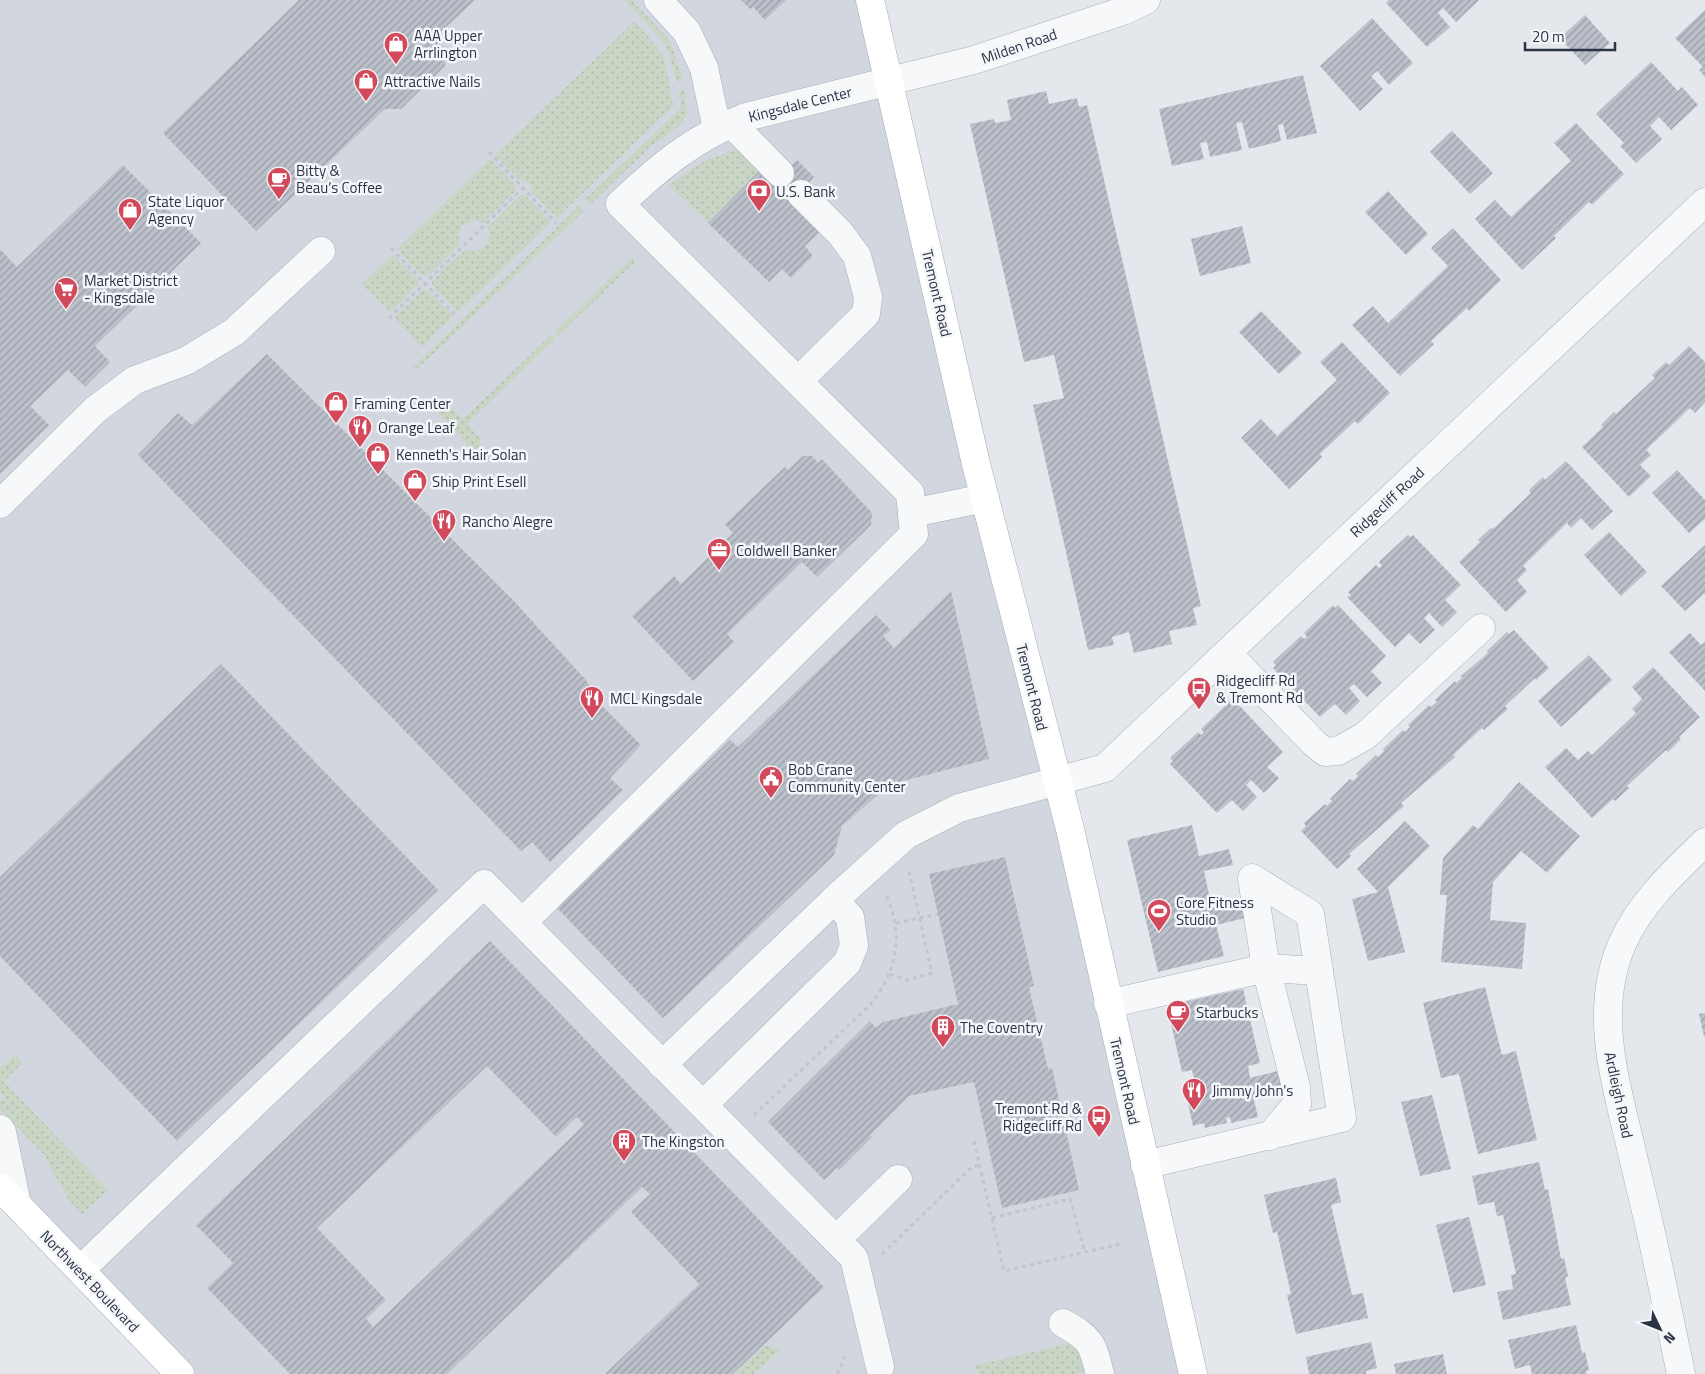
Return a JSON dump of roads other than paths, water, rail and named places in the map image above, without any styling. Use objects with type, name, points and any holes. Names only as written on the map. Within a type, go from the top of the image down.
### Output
[{"type":"main road","name":"Tremont Road","points":[[870,0],[985,498],[1070,829],[1193,1374]]},
{"type":"main road","name":"Northwest Boulevard","points":[[8,1196],[180,1374]]},
{"type":"street","points":[[658,0],[687,32],[704,68],[724,126],[780,173]]},
{"type":"street","name":"Milden Road","points":[[888,83],[974,60],[1123,11],[1146,0]]},
{"type":"street","name":"Kingsdale Center","points":[[798,381],[620,204],[658,168],[689,145],[724,126],[781,106],[888,83]]},
{"type":"street","points":[[523,922],[914,534],[910,493],[798,381],[866,314],[868,297],[857,256],[840,233],[801,194]]},
{"type":"street","name":"Ridgecliff Road","points":[[662,1065],[834,900],[906,835],[959,808],[1057,783],[1105,768],[1705,202]]},
{"type":"street","points":[[0,504],[95,410],[135,380],[186,361],[234,332],[321,251]]},
{"type":"street","points":[[912,513],[985,498]]},
{"type":"street","points":[[1227,653],[1314,743],[1325,752],[1338,751],[1365,736],[1481,628]]},
{"type":"street","name":"Ardleigh Road","points":[[1681,1374],[1651,1232],[1611,1064],[1607,1034],[1607,1003],[1622,944],[1644,907],[1670,875],[1705,842]]},
{"type":"street","points":[[1145,1165],[1270,1136],[1342,1118],[1310,914],[1252,878],[1266,968],[1296,1087],[1297,1104],[1270,1136]]},
{"type":"street","points":[[80,1270],[484,884],[854,1258],[880,1367]]},
{"type":"street","points":[[703,1105],[847,963],[854,946],[850,917],[834,900]]},
{"type":"street","points":[[1108,1004],[1266,968],[1319,971]]},
{"type":"street","points":[[0,1129],[2,1132],[8,1196]]},
{"type":"street","points":[[836,1240],[898,1179]]},
{"type":"street","points":[[1062,1323],[1085,1336],[1094,1350],[1100,1374]]},
{"type":"place","name":"AAA Upper Arrlington","points":[[396,65]]},
{"type":"place","name":"Attractive Nails","points":[[366,102]]},
{"type":"place","name":"Bitty & Beau’s Coffee","points":[[279,200]]},
{"type":"place","name":"U.S. Bank","points":[[759,212]]},
{"type":"place","name":"State Liquor Agency","points":[[130,231]]},
{"type":"place","name":"Market District - Kingsdale","points":[[66,310]]},
{"type":"place","name":"Framing Center","points":[[336,424]]},
{"type":"place","name":"Orange Leaf","points":[[360,448]]},
{"type":"place","name":"Kenneth's Hair Solan","points":[[378,475]]},
{"type":"place","name":"Ship Print Esell","points":[[415,502]]},
{"type":"place","name":"Rancho Alegre","points":[[444,542]]},
{"type":"place","name":"Coldwell Banker","points":[[719,571]]},
{"type":"place","name":"Ridgecliff Rd & Tremont Rd","points":[[1199,710]]},
{"type":"place","name":"MCL Kingsdale","points":[[592,719]]},
{"type":"place","name":"Bob Crane Community Center","points":[[771,799]]},
{"type":"place","name":"Core Fitness Studio","points":[[1159,932]]},
{"type":"place","name":"Starbucks","points":[[1178,1033]]},
{"type":"place","name":"The Coventry","points":[[943,1048]]},
{"type":"place","name":"Jimmy John's","points":[[1194,1111]]},
{"type":"place","name":"Tremont Rd & Ridgecliff Rd","points":[[1099,1138]]},
{"type":"place","name":"The Kingston","points":[[624,1162]]}]
